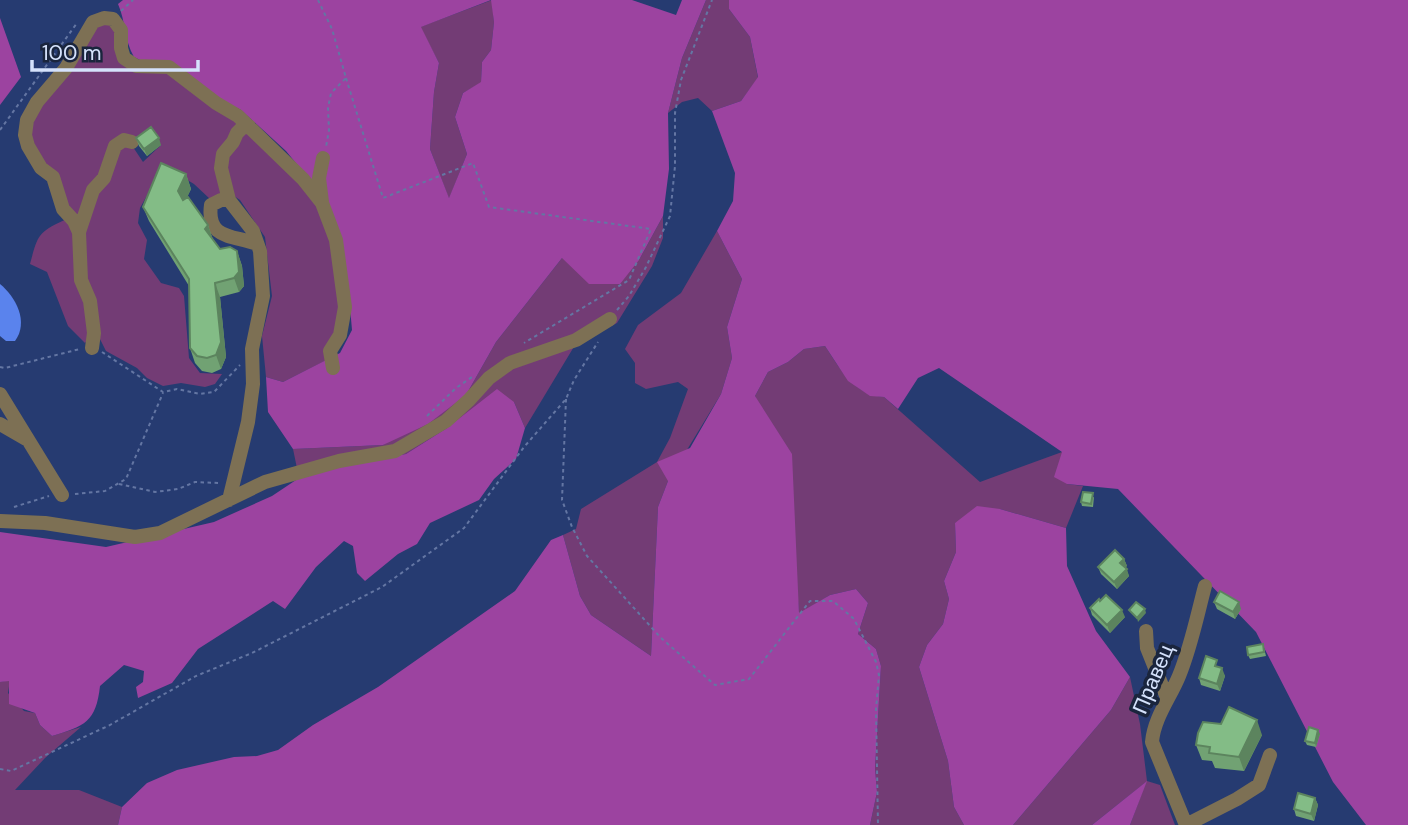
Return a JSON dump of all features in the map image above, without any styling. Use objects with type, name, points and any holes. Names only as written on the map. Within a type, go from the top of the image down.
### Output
[{"type":"street","points":[[79,232],[74,221],[63,209],[53,177],[41,168],[28,146],[25,135],[27,120],[37,102],[66,68],[93,22],[112,13],[121,30],[124,58],[136,66],[169,67],[249,126],[303,179],[322,203]]},
{"type":"street","points":[[229,500],[248,422],[253,384],[252,349],[263,296],[260,251],[253,231],[229,200],[221,168],[223,154],[237,133],[249,126]]},
{"type":"street","points":[[93,348],[90,301],[80,280],[79,232],[93,190],[104,178],[116,146],[124,140],[132,142]]},
{"type":"street","points":[[323,158],[319,178],[322,203],[336,240],[345,307],[340,334],[330,351],[333,368]]},
{"type":"street","points":[[229,200],[221,200],[211,205],[209,217],[215,229],[224,237],[257,244]]},
{"type":"street","points":[[3,516],[135,537],[160,533],[265,481],[339,461],[395,451],[446,421],[489,378],[510,363],[576,340],[610,319]]},
{"type":"street","points":[[0,394],[62,495]]},
{"type":"street","points":[[0,424],[27,439]]},
{"type":"street","name":"Правец","points":[[1186,825],[1152,742],[1167,698],[1183,666],[1205,586]]},
{"type":"street","points":[[1146,631],[1147,648],[1167,698]]},
{"type":"street","points":[[1186,825],[1259,785],[1270,755]]},
{"type":"path","points":[[112,13],[133,0]]},
{"type":"path","points":[[318,0],[332,29],[383,198],[473,163],[489,206],[652,229],[629,280],[517,348]]},
{"type":"path","points":[[610,319],[635,287],[670,216],[676,166],[675,113],[679,89],[712,0]]},
{"type":"path","points":[[112,13],[124,8]]},
{"type":"path","points":[[0,130],[83,14]]},
{"type":"path","points":[[323,158],[329,130],[328,108],[331,93],[346,78]]},
{"type":"path","points":[[0,769],[11,771],[110,725],[196,676],[252,653],[382,587],[464,528],[523,447],[566,399],[574,380],[600,340]]},
{"type":"path","points":[[0,367],[5,368],[86,347],[98,349],[163,392],[177,390],[201,394],[214,393],[252,349]]},
{"type":"path","points":[[423,420],[456,388],[475,375]]},
{"type":"path","points":[[3,516],[43,497],[105,491],[126,479],[163,392]]},
{"type":"path","points":[[566,399],[562,500],[587,556],[652,627],[715,685],[749,679],[810,601],[833,601],[854,619],[876,662],[879,675],[876,709],[878,825]]},
{"type":"path","points":[[118,484],[155,492],[178,489],[194,482],[233,484]]},
{"type":"shaded area","points":[[123,0],[491,0],[632,0],[676,15],[682,0],[706,0],[682,58],[668,113],[669,169],[663,216],[639,260],[620,284],[589,284],[562,258],[496,342],[466,395],[428,424],[383,445],[293,449],[268,412],[266,377],[283,382],[340,353],[352,330],[348,285],[327,201],[286,151],[241,110],[134,57],[118,4]],"holes":[[[491,0],[494,22],[491,50],[482,62],[481,82],[463,93],[455,117],[467,154],[449,198],[430,149],[439,63],[421,27]]]},
{"type":"shaded area","points":[[492,0],[494,22],[491,50],[482,62],[481,83],[463,93],[455,117],[467,154],[449,199],[430,149],[439,63],[420,27]]},
{"type":"shaded area","points":[[706,0],[729,0],[729,9],[750,37],[758,78],[741,101],[712,111],[698,98],[682,102],[668,113],[682,58]]},
{"type":"shaded area","points":[[729,0],[1408,0],[1408,825],[1366,825],[1333,782],[1256,632],[1118,489],[1067,484],[1054,477],[1062,452],[939,368],[918,378],[898,409],[884,397],[870,396],[848,381],[825,346],[804,349],[788,362],[768,372],[755,396],[792,454],[799,613],[830,595],[856,589],[868,603],[858,634],[876,649],[881,666],[875,768],[877,792],[870,825],[118,825],[122,807],[147,783],[177,770],[278,750],[313,725],[378,687],[515,591],[551,540],[563,535],[580,596],[591,615],[651,656],[658,507],[668,481],[657,462],[690,448],[721,394],[732,358],[727,327],[742,279],[717,231],[733,201],[735,173],[712,111],[741,101],[758,77],[750,37],[729,9]]},
{"type":"shaded area","points":[[0,18],[21,77],[0,105]]},
{"type":"shaded area","points":[[105,20],[117,32],[119,55],[166,70],[239,123],[226,145],[224,195],[210,199],[194,184],[169,169],[161,170],[140,208],[138,223],[147,240],[144,259],[161,283],[179,288],[184,296],[189,358],[200,373],[222,374],[215,384],[205,387],[181,383],[163,386],[106,351],[99,337],[84,274],[85,231],[94,195],[118,151],[125,145],[133,147],[143,162],[161,145],[121,137],[79,216],[76,217],[30,141],[29,121],[94,26]]},
{"type":"shaded area","points":[[251,132],[303,186],[323,214],[336,265],[341,310],[329,359],[283,382],[266,377],[262,336],[272,296],[265,237],[240,200],[231,194],[225,158],[241,133]]},
{"type":"shaded area","points":[[663,216],[663,238],[652,266],[617,323],[575,345],[525,428],[514,402],[447,428],[406,454],[325,467],[299,478],[293,449],[383,445],[466,395],[496,342],[562,258],[639,260]]},
{"type":"shaded area","points":[[67,219],[76,234],[90,336],[85,343],[68,326],[47,272],[30,264],[41,235]]},
{"type":"shaded area","points":[[717,231],[742,279],[727,327],[732,358],[721,394],[668,481],[658,507],[651,656],[591,615],[580,596],[563,535],[576,529],[581,509],[657,462],[670,438],[688,389],[678,382],[646,389],[635,383],[635,363],[625,349],[638,325],[681,293]]},
{"type":"shaded area","points":[[825,346],[856,386],[873,395],[884,397],[980,482],[1062,452],[1067,484],[1083,486],[1066,528],[1000,509],[955,523],[956,552],[944,581],[949,599],[943,624],[927,645],[919,667],[948,761],[954,807],[964,825],[870,825],[877,792],[875,768],[881,666],[876,649],[858,634],[868,603],[856,589],[830,595],[799,614],[795,560],[755,396],[768,372],[788,362],[804,349]]},
{"type":"shaded area","points":[[497,389],[514,402],[525,428],[516,459],[494,479],[479,500],[430,523],[417,544],[398,554],[365,581],[357,573],[353,546],[344,541],[316,567],[285,609],[273,601],[198,649],[172,683],[138,698],[136,687],[143,682],[144,671],[124,665],[100,686],[95,708],[87,721],[52,736],[40,725],[35,713],[9,704],[9,681],[0,682],[0,532],[106,547],[214,522],[272,496],[299,478],[325,467],[406,454],[447,428]]},
{"type":"shaded area","points":[[977,506],[1000,509],[1066,528],[1067,566],[1096,631],[1130,677],[1111,710],[1013,825],[964,825],[954,807],[948,761],[919,667],[927,645],[943,624],[949,599],[944,581],[956,552],[955,523]]},
{"type":"shaded area","points":[[1130,677],[1140,724],[1147,781],[1160,785],[1175,825],[1130,825],[1146,782],[1092,825],[1013,825],[1111,710]]},
{"type":"shaded area","points":[[10,680],[8,693],[24,711],[35,713],[40,725],[52,736],[81,727],[45,758],[15,790],[79,790],[122,807],[118,825],[0,825],[0,682]]},
{"type":"shaded area","points":[[1147,781],[1130,825],[1092,825]]},
{"type":"water","points":[[0,284],[19,310],[21,326],[15,341],[6,341],[0,336]]},
{"type":"building","points":[[151,127],[159,138],[144,149],[136,138]]},
{"type":"building","points":[[161,163],[186,174],[178,191],[183,200],[188,197],[208,225],[205,229],[220,249],[230,247],[237,251],[239,272],[234,278],[215,283],[221,342],[216,355],[207,358],[197,356],[190,348],[189,279],[143,207]]},
{"type":"building","points":[[1083,492],[1093,493],[1091,504],[1081,502]]},
{"type":"building","points":[[1115,550],[1124,559],[1120,563],[1127,569],[1114,582],[1098,567]]},
{"type":"building","points":[[1220,591],[1239,602],[1233,612],[1214,602]]},
{"type":"building","points":[[1106,595],[1122,610],[1107,625],[1090,608]]},
{"type":"building","points":[[1136,602],[1145,609],[1137,618],[1129,610]]},
{"type":"building","points":[[1263,644],[1264,652],[1248,655],[1247,647]]},
{"type":"building","points":[[1206,656],[1217,660],[1215,666],[1222,668],[1217,684],[1199,678]]},
{"type":"building","points":[[1229,707],[1257,720],[1239,757],[1209,753],[1210,747],[1196,745],[1203,722],[1221,724]]},
{"type":"building","points":[[1309,727],[1318,730],[1315,743],[1305,741]]},
{"type":"building","points":[[1298,793],[1315,798],[1311,814],[1294,809]]}]
